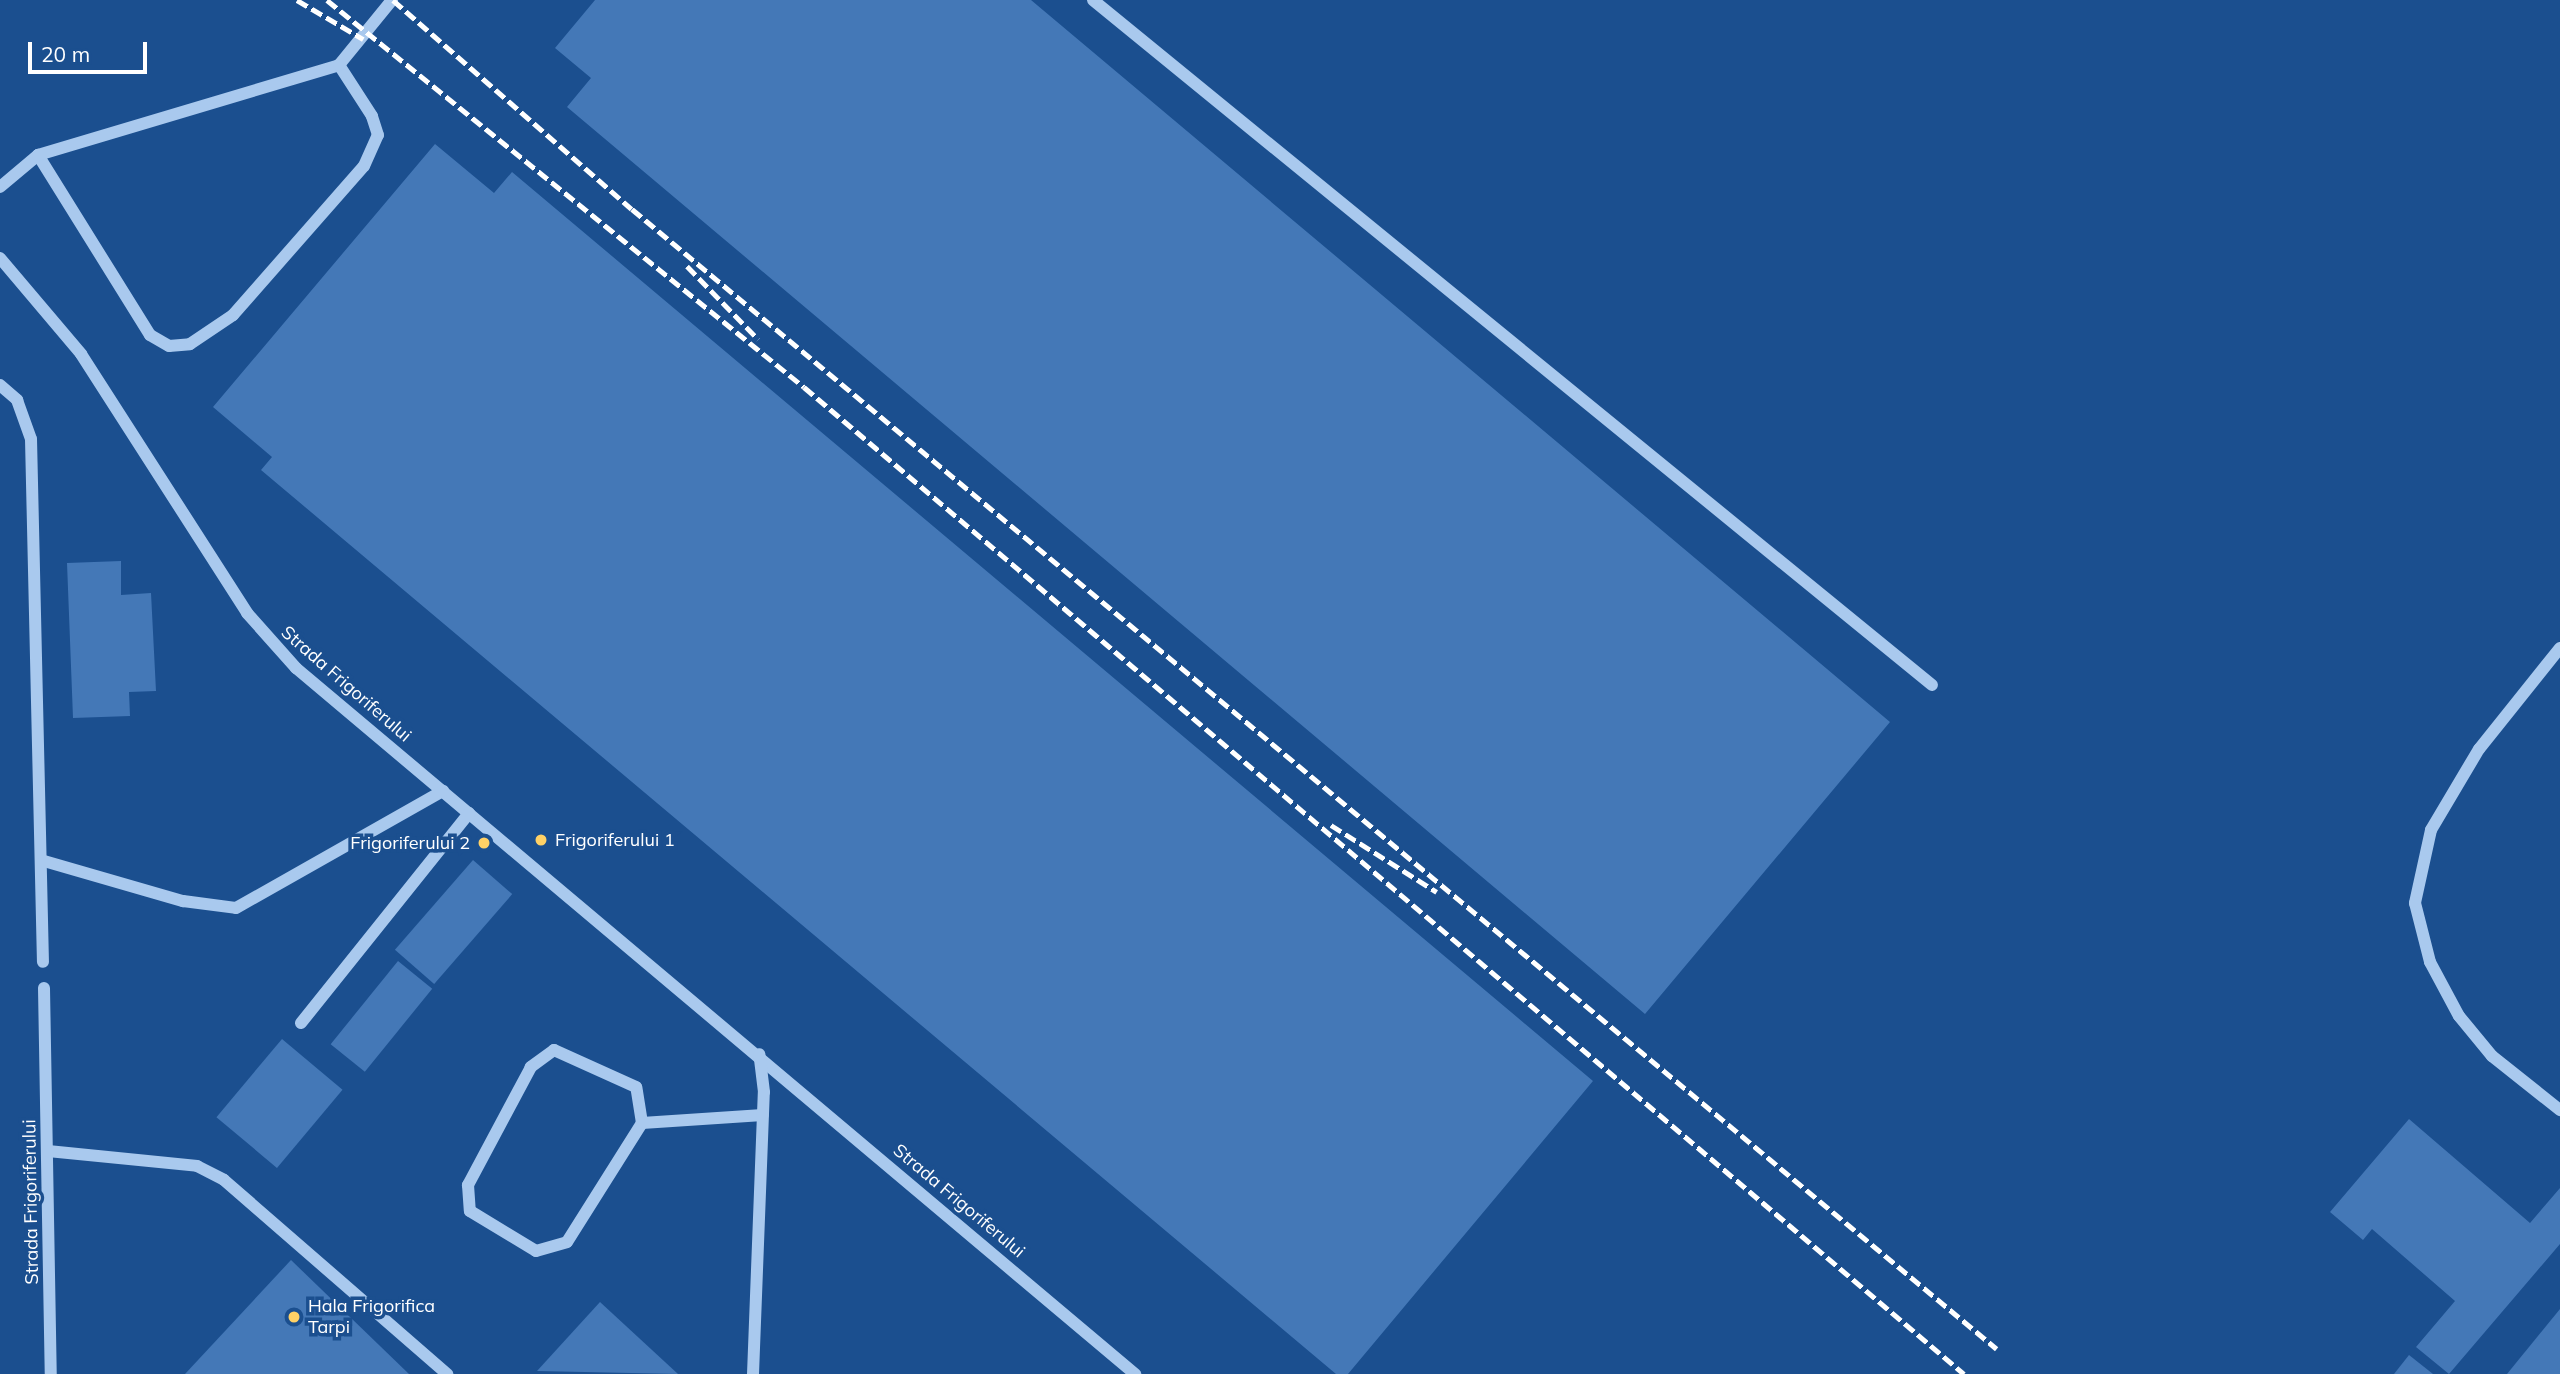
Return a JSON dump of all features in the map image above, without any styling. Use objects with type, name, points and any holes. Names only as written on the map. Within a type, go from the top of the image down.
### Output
[{"type":"street","points":[[0,187],[38,155],[339,65],[392,0]]},
{"type":"street","points":[[1093,0],[1932,685]]},
{"type":"street","points":[[38,155],[150,335],[169,346],[190,344],[233,315],[364,166],[378,135],[372,116],[339,65]]},
{"type":"street","name":"Strada Frigoriferului","points":[[0,258],[82,354],[247,613],[270,642],[1135,1374]]},
{"type":"street","points":[[0,385],[17,400],[31,439],[44,861],[43,962]]},
{"type":"street","points":[[2559,651],[2479,749],[2431,830],[2414,903],[2430,962],[2459,1016],[2492,1056],[2560,1110]]},
{"type":"street","points":[[44,861],[183,901],[236,908],[443,791]]},
{"type":"street","points":[[301,1023],[469,813]]},
{"type":"street","name":"Strada Frigoriferului","points":[[44,988],[51,1374]]},
{"type":"street","points":[[554,1050],[636,1087],[642,1123],[567,1242],[536,1251],[470,1211],[468,1185],[531,1067],[554,1050]]},
{"type":"street","points":[[753,1374],[763,1115],[759,1054]]},
{"type":"street","points":[[642,1123],[763,1115]]},
{"type":"street","points":[[48,1151],[197,1166],[224,1180],[447,1374]]},
{"type":"building","points":[[595,0],[1031,0],[1890,722],[1645,1014],[567,107],[591,78],[555,48]]},
{"type":"building","points":[[435,144],[494,193],[512,172],[1593,1081],[1348,1374],[1336,1374],[261,470],[272,457],[213,407]]},
{"type":"building","points":[[121,561],[121,595],[151,593],[156,691],[129,692],[130,716],[73,718],[67,563]]},
{"type":"building","points":[[473,860],[512,894],[434,984],[395,950]]},
{"type":"building","points":[[398,961],[432,989],[365,1072],[331,1044]]},
{"type":"building","points":[[282,1039],[343,1090],[277,1168],[216,1117]]},
{"type":"building","points":[[2409,1119],[2530,1223],[2560,1188],[2560,1244],[2449,1374],[2416,1347],[2455,1301],[2372,1229],[2363,1240],[2330,1212]]},
{"type":"building","name":"Hala Frigorifica Tarpi","points":[[291,1260],[409,1374],[185,1374]]},
{"type":"building","points":[[600,1302],[678,1374],[537,1371]]},
{"type":"building","points":[[2560,1309],[2560,1374],[2507,1374]]},
{"type":"building","points":[[2409,1355],[2433,1374],[2394,1374]]},
{"type":"railway","points":[[297,0],[363,39]]},
{"type":"railway","points":[[327,0],[804,387],[1964,1374]]},
{"type":"railway","points":[[393,0],[632,209],[1997,1349]]},
{"type":"railway","points":[[687,266],[758,339]]},
{"type":"railway","points":[[1331,825],[1437,892]]},
{"type":"place","name":"Frigoriferului 1","points":[[541,840]]},
{"type":"place","name":"Frigoriferului 2","points":[[484,843]]},
{"type":"place","name":"Hala Frigorifica Tarpi","points":[[294,1317]]}]
